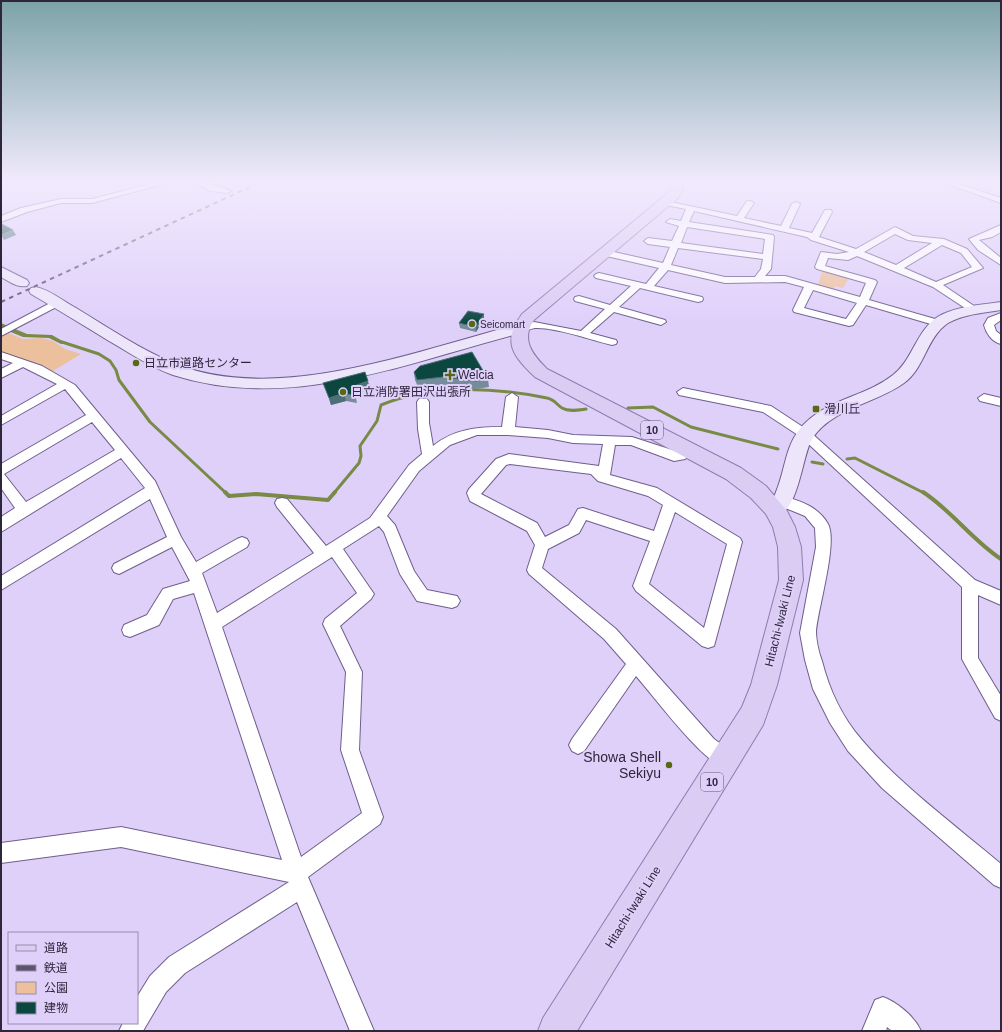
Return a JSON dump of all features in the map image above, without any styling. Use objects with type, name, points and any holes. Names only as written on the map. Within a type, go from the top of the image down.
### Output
[{"type":"main road","points":[[520,329],[532,313],[634,228]]},
{"type":"main road","name":"Hitachi-Iwaki Line","points":[[520,329],[519,342],[525,355],[541,372],[687,448],[746,482],[765,498],[779,505],[783,524],[790,543],[793,565],[791,580],[758,703],[745,731],[556,1031]]},
{"type":"street","points":[[648,287],[666,266],[682,228]]},
{"type":"street","points":[[712,228],[770,237],[766,268],[758,280]]},
{"type":"street","points":[[780,228],[810,235],[814,238],[837,244],[936,285],[975,310]]},
{"type":"street","points":[[814,238],[819,228]]},
{"type":"street","points":[[1001,228],[973,239],[981,248],[1001,262]]},
{"type":"street","points":[[810,286],[798,310],[849,323],[872,282],[820,267],[824,254],[844,258],[895,230],[911,238],[941,241],[964,251],[978,268],[936,285]]},
{"type":"street","points":[[648,241],[768,257]]},
{"type":"street","points":[[896,269],[941,241]]},
{"type":"street","points":[[605,253],[725,280],[785,279],[938,323]]},
{"type":"street","points":[[1,271],[22,283]]},
{"type":"street","points":[[599,276],[698,299]]},
{"type":"street","points":[[583,334],[638,285]]},
{"type":"street","points":[[36,291],[165,366],[203,377],[257,384],[290,383],[324,379],[379,367],[534,325],[566,330],[612,342]]},
{"type":"street","points":[[579,299],[662,322]]},
{"type":"street","points":[[5,330],[56,303]]},
{"type":"street","points":[[1001,306],[975,310],[946,318],[929,331],[922,340],[914,361],[900,377],[883,389],[833,409],[817,420],[805,434],[796,454],[779,505],[810,512],[822,526],[823,546],[808,632],[813,660],[822,689],[836,717],[854,745],[889,781],[1001,878]]},
{"type":"street","points":[[1001,316],[992,320],[989,325],[991,332],[1001,341]]},
{"type":"street","points":[[1,355],[23,362],[66,384],[153,490],[175,539],[196,578],[298,880],[362,1031]]},
{"type":"street","points":[[1,374],[23,362]]},
{"type":"street","points":[[1,421],[66,384]]},
{"type":"street","points":[[682,392],[767,410],[805,434],[970,585],[1001,598]]},
{"type":"street","points":[[508,431],[512,397]]},
{"type":"street","points":[[984,398],[1001,402]]},
{"type":"street","points":[[423,402],[423,430],[429,456]]},
{"type":"street","points":[[1,470],[93,416]]},
{"type":"street","points":[[212,625],[330,552],[375,522],[414,468],[446,442],[476,431],[508,431],[548,434],[573,439],[632,441],[674,456],[680,456],[687,448]]},
{"type":"street","points":[[603,478],[610,440]]},
{"type":"street","points":[[1,526],[8,519],[122,452]]},
{"type":"street","points":[[542,545],[532,528],[475,497],[474,493],[501,462],[509,459],[595,470],[603,478],[652,492],[671,503],[736,542],[708,641],[641,586],[671,503]]},
{"type":"street","points":[[1,478],[24,510]]},
{"type":"street","points":[[1,584],[153,490]]},
{"type":"street","points":[[138,1017],[158,984],[177,965],[298,880],[374,817],[350,750],[354,672],[331,624],[366,594],[330,552],[282,503]]},
{"type":"street","points":[[658,538],[583,513],[574,529],[542,545],[534,570],[610,634],[708,745],[726,760]]},
{"type":"street","points":[[379,517],[390,529],[408,574],[422,596],[452,601]]},
{"type":"street","points":[[119,568],[175,539]]},
{"type":"street","points":[[130,630],[153,620],[168,594],[196,578],[242,543]]},
{"type":"street","points":[[970,585],[970,659],[1001,712]]},
{"type":"street","points":[[578,745],[636,663]]},
{"type":"street","points":[[1,853],[121,837],[298,880]]},
{"type":"street","points":[[874,1031],[883,1008],[909,1031]]},
{"type":"green space","points":[[823,268],[850,276],[843,288],[835,286],[832,293],[817,288]]},
{"type":"green space","points":[[3,331],[23,339],[42,338],[53,341],[65,349],[81,354],[48,374],[1,355],[1,333]]},
{"type":"shaded area","points":[[1,323],[27,334],[52,335],[66,343],[61,344],[49,338],[23,337],[1,328]]},
{"type":"building","points":[[1,228],[10,228],[13,230],[1,235]]},
{"type":"building","points":[[468,311],[484,314],[476,327],[459,323]]},
{"type":"building","points":[[472,352],[488,379],[476,381],[443,377],[417,380],[414,372],[420,366]]},
{"type":"building","points":[[365,372],[368,381],[351,387],[356,396],[344,393],[329,398],[323,383]]},
{"type":"waterway","points":[[62,342],[99,354],[110,361],[116,370],[119,380],[150,422],[226,493]]},
{"type":"waterway","points":[[334,493],[359,463],[361,456],[360,446],[377,421],[381,405],[401,398],[442,391],[484,390],[526,394],[547,398],[554,401],[562,408],[568,410],[586,409]]},
{"type":"waterway","points":[[628,408],[653,407],[691,427],[778,449]]},
{"type":"waterway","points":[[847,459],[855,458],[924,493]]},
{"type":"waterway","points":[[812,462],[823,464]]},
{"type":"waterway","points":[[226,493],[229,496],[256,494],[328,500],[335,492]]},
{"type":"waterway","points":[[923,492],[1001,559]]},
{"type":"railway","points":[[1,302],[161,228]]},
{"type":"place","name":"Seicomart","points":[[472,324]]},
{"type":"place","name":"日立市道路センター","points":[[136,363]]},
{"type":"place","name":"Welcia","points":[[450,375]]},
{"type":"place","name":"日立消防署田沢出張所","points":[[343,392]]},
{"type":"place","name":"滑川丘","points":[[816,409]]},
{"type":"place","name":"Showa Shell Sekiyu","points":[[669,765]]}]
